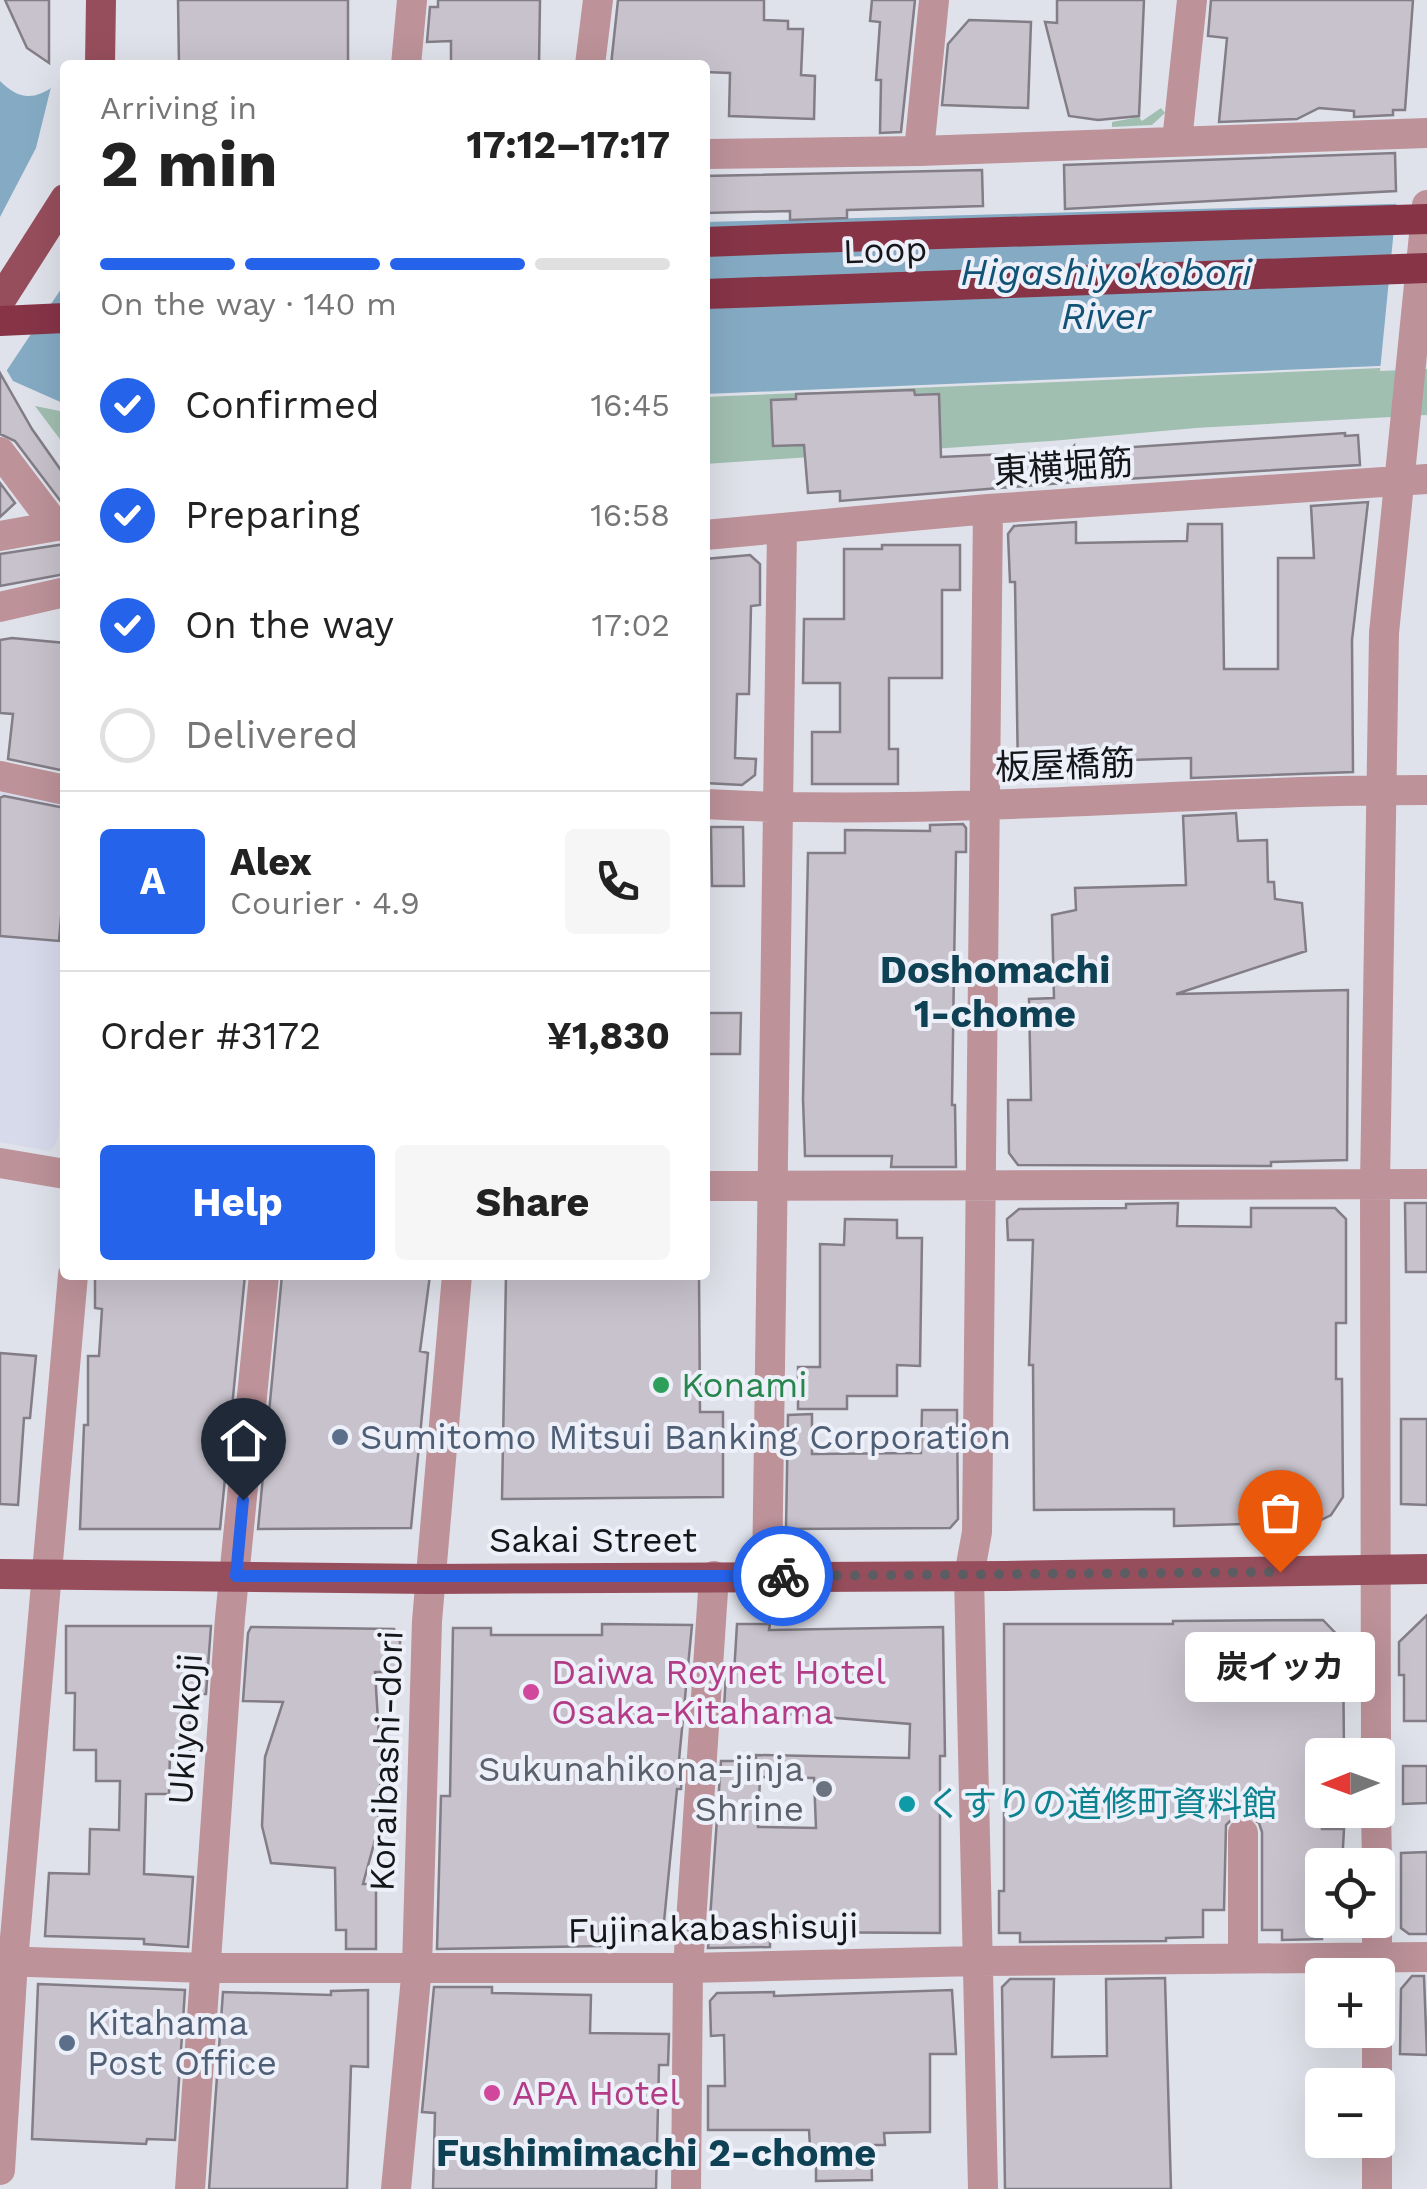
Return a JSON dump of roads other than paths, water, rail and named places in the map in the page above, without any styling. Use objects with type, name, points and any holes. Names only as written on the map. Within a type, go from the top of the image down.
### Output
[{"type":"highway","points":[[710,242],[1427,219]]},
{"type":"highway","name":"Loop","points":[[710,294],[1427,270]]},
{"type":"highway","points":[[0,320],[60,318]]},
{"type":"main road","points":[[100,60],[102,0]]},
{"type":"main road","points":[[0,301],[60,206]]},
{"type":"main road","name":"Sakai Street","points":[[0,1574],[430,1578],[1427,1569]]},
{"type":"street","points":[[406,60],[412,0]]},
{"type":"street","points":[[591,60],[598,0]]},
{"type":"street","points":[[919,152],[934,0]]},
{"type":"street","points":[[1176,141],[1192,0]]},
{"type":"street","points":[[710,154],[919,152],[1427,133]]},
{"type":"street","points":[[1376,1738],[1375,1185],[1384,633],[1413,480],[1403,434],[1427,205]]},
{"type":"street","points":[[0,452],[60,526],[0,536]]},
{"type":"street","name":"東横堀筋","points":[[710,535],[1413,480]]},
{"type":"street","points":[[983,2189],[969,1576],[977,1532],[988,510]]},
{"type":"street","points":[[767,1576],[782,528]]},
{"type":"street","points":[[0,607],[60,593]]},
{"type":"street","points":[[0,776],[60,789]]},
{"type":"street","name":"板屋橋筋","points":[[710,804],[778,808],[984,806],[1427,790]]},
{"type":"street","points":[[0,1162],[60,1173]]},
{"type":"street","points":[[710,1186],[1427,1184]]},
{"type":"street","points":[[0,2170],[6,1961],[73,1280]]},
{"type":"street","name":"Ukiyokoji","points":[[190,2189],[236,1576],[264,1280]]},
{"type":"street","name":"Koraibashi-dori","points":[[396,2189],[418,1968],[430,1578],[457,1280]]},
{"type":"street","points":[[686,2189],[688,1968],[714,1576]]},
{"type":"street","points":[[1243,1833],[1244,1958]]},
{"type":"street","points":[[1377,1938],[1378,1958]]},
{"type":"street","name":"Fujinakabashisuji","points":[[1378,1958],[1427,1957]]},
{"type":"street","name":"Fujinakabashisuji","points":[[6,1961],[205,1968],[688,1968],[976,1960],[1305,1958]]},
{"type":"street","points":[[1377,2189],[1378,2158]]},
{"type":"water","points":[[0,81],[26,96],[54,86],[60,90],[60,402],[13,381],[0,359]]},
{"type":"water","name":"Higashiyokobori River","points":[[1427,203],[1427,364],[710,394],[710,222]]},
{"type":"place","name":"Konami","points":[[661,1385]]},
{"type":"place","name":"Sumitomo Mitsui Banking Corporation","points":[[340,1437]]},
{"type":"place","name":"炭イッカ","points":[[1280,1572]]},
{"type":"place","name":"Daiwa Roynet Hotel Osaka-Kitahama","points":[[531,1692]]},
{"type":"place","name":"Sukunahikona-jinja Shrine","points":[[824,1789]]},
{"type":"place","name":"くすりの道修町資料館","points":[[907,1804]]},
{"type":"place","name":"Kitahama Post Office","points":[[67,2043]]},
{"type":"place","name":"APA Hotel","points":[[492,2093]]},
{"type":"district","name":"Doshomachi 1-chome","points":[[995,992]]},
{"type":"district","name":"Fushimimachi 2-chome","points":[[656,2153]]}]
